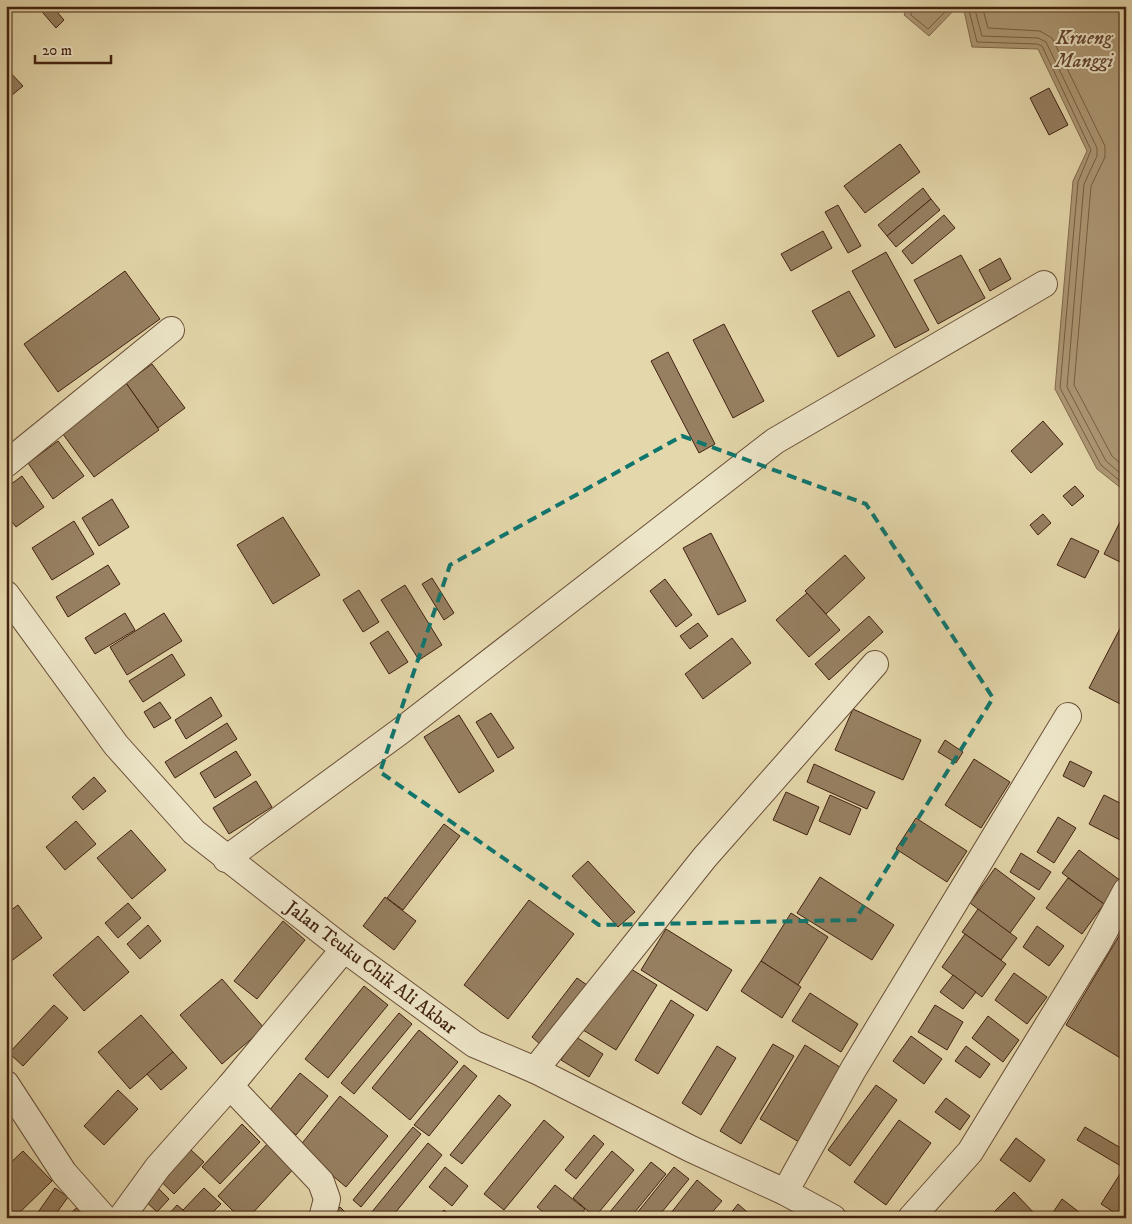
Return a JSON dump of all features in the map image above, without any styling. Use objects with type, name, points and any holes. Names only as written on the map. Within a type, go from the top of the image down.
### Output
[{"type":"street","points":[[226,859],[402,730],[776,441],[1044,284]]},
{"type":"street","points":[[6,464],[172,330]]},
{"type":"street","name":"Jalan Teuku Chik Ali Akbar","points":[[6,594],[116,746],[194,832],[226,859],[344,949],[474,1044],[535,1070],[691,1149],[785,1192],[833,1218]]},
{"type":"street","points":[[535,1070],[699,864],[876,664]]},
{"type":"street","points":[[785,1192],[853,1070],[1068,716]]},
{"type":"street","points":[[911,1218],[970,1152],[1097,945],[1126,891]]},
{"type":"street","points":[[121,1218],[158,1167],[230,1086],[344,949]]},
{"type":"street","points":[[6,1084],[64,1173],[104,1218]]},
{"type":"street","points":[[230,1086],[321,1182],[327,1199],[322,1218]]},
{"type":"highlighted area","points":[[682,436],[866,504],[993,698],[855,920],[599,925],[380,772],[450,565]]},
{"type":"water","points":[[908,6],[958,6],[929,36],[904,15]]},
{"type":"water","name":"Krueng Manggi","points":[[963,6],[1126,6],[1126,492],[1097,469],[1055,389],[1073,181],[1087,151],[1038,49],[972,47]]},
{"type":"building","points":[[37,6],[52,6],[64,20],[56,28]]},
{"type":"building","points":[[6,68],[23,86],[6,100]]},
{"type":"building","points":[[1049,88],[1068,125],[1049,135],[1030,98]]},
{"type":"building","points":[[900,144],[920,172],[865,213],[844,186]]},
{"type":"building","points":[[923,188],[931,199],[887,236],[878,225]]},
{"type":"building","points":[[931,199],[940,210],[896,247],[887,236]]},
{"type":"building","points":[[838,205],[861,246],[848,253],[825,212]]},
{"type":"building","points":[[944,215],[955,228],[912,264],[902,251]]},
{"type":"building","points":[[823,231],[832,248],[791,271],[781,254]]},
{"type":"building","points":[[886,252],[929,330],[895,348],[852,271]]},
{"type":"building","points":[[961,255],[985,298],[938,324],[914,280]]},
{"type":"building","points":[[1000,258],[1011,279],[990,291],[979,270]]},
{"type":"building","points":[[125,271],[160,319],[58,392],[24,344]]},
{"type":"building","points":[[849,291],[875,336],[838,357],[812,311]]},
{"type":"building","points":[[724,324],[764,401],[733,418],[693,340]]},
{"type":"building","points":[[668,352],[715,444],[699,453],[651,361]]},
{"type":"building","points":[[152,364],[185,408],[158,428],[126,383]]},
{"type":"building","points":[[126,383],[159,430],[94,477],[60,430]]},
{"type":"building","points":[[1043,421],[1063,444],[1031,473],[1011,451]]},
{"type":"building","points":[[58,441],[84,476],[53,499],[28,463]]},
{"type":"building","points":[[22,476],[44,507],[16,527],[6,514],[6,488]]},
{"type":"building","points":[[1075,486],[1084,496],[1072,506],[1063,496]]},
{"type":"building","points":[[112,499],[129,527],[99,546],[82,518]]},
{"type":"building","points":[[1043,514],[1051,523],[1038,535],[1030,525]]},
{"type":"building","points":[[283,517],[320,575],[273,604],[237,545]]},
{"type":"building","points":[[74,521],[94,554],[52,580],[32,548]]},
{"type":"building","points":[[1120,522],[1126,525],[1126,565],[1104,554]]},
{"type":"building","points":[[711,533],[746,601],[718,615],[683,548]]},
{"type":"building","points":[[1071,538],[1099,551],[1085,578],[1057,565]]},
{"type":"building","points":[[845,555],[865,578],[826,614],[805,591]]},
{"type":"building","points":[[108,565],[120,584],[68,617],[56,597]]},
{"type":"building","points":[[432,578],[454,613],[444,620],[422,584]]},
{"type":"building","points":[[665,579],[692,615],[676,627],[650,591]]},
{"type":"building","points":[[405,585],[442,645],[419,660],[381,600]]},
{"type":"building","points":[[359,590],[379,622],[363,632],[343,600]]},
{"type":"building","points":[[807,593],[840,630],[809,657],[776,620]]},
{"type":"building","points":[[125,613],[135,630],[95,654],[85,638]]},
{"type":"building","points":[[164,613],[182,641],[127,675],[110,647]]},
{"type":"building","points":[[869,616],[883,632],[829,680],[815,664]]},
{"type":"building","points":[[1126,617],[1126,707],[1089,688]]},
{"type":"building","points":[[698,623],[708,636],[690,649],[680,636]]},
{"type":"building","points":[[388,631],[408,662],[389,674],[370,643]]},
{"type":"building","points":[[732,638],[751,663],[703,699],[685,674]]},
{"type":"building","points":[[172,654],[185,675],[143,702],[129,681]]},
{"type":"building","points":[[211,697],[222,716],[186,739],[175,720]]},
{"type":"building","points":[[160,702],[171,718],[154,728],[144,712]]},
{"type":"building","points":[[853,709],[921,740],[903,780],[835,750]]},
{"type":"building","points":[[491,713],[514,748],[498,758],[476,722]]},
{"type":"building","points":[[459,715],[494,771],[459,793],[424,737]]},
{"type":"building","points":[[227,723],[237,739],[175,778],[165,762]]},
{"type":"building","points":[[945,740],[963,752],[956,763],[938,752]]},
{"type":"building","points":[[236,751],[251,775],[215,798],[200,773]]},
{"type":"building","points":[[974,759],[1010,782],[981,828],[945,805]]},
{"type":"building","points":[[1070,761],[1092,772],[1084,787],[1063,776]]},
{"type":"building","points":[[814,764],[875,792],[867,809],[807,782]]},
{"type":"building","points":[[94,777],[106,791],[83,810],[72,797]]},
{"type":"building","points":[[256,781],[272,807],[229,834],[213,808]]},
{"type":"building","points":[[786,792],[819,807],[807,835],[773,820]]},
{"type":"building","points":[[830,795],[861,809],[850,835],[819,821]]},
{"type":"building","points":[[1104,795],[1126,806],[1126,843],[1089,824]]},
{"type":"building","points":[[1058,817],[1076,828],[1054,863],[1037,852]]},
{"type":"building","points":[[916,818],[967,851],[947,882],[896,849]]},
{"type":"building","points":[[76,821],[96,844],[65,870],[46,847]]},
{"type":"building","points":[[444,824],[460,836],[403,910],[387,898]]},
{"type":"building","points":[[131,830],[166,870],[132,899],[97,858]]},
{"type":"building","points":[[1079,850],[1121,881],[1104,904],[1062,873]]},
{"type":"building","points":[[1021,853],[1051,872],[1039,890],[1010,872]]},
{"type":"building","points":[[588,861],[635,912],[618,927],[572,876]]},
{"type":"building","points":[[995,868],[1035,898],[1010,933],[970,903]]},
{"type":"building","points":[[820,877],[894,925],[872,960],[797,913]]},
{"type":"building","points":[[1068,878],[1104,904],[1082,934],[1046,908]]},
{"type":"building","points":[[385,897],[416,921],[394,950],[363,926]]},
{"type":"building","points":[[529,900],[574,934],[508,1019],[464,985]]},
{"type":"building","points":[[128,903],[141,918],[118,938],[105,923]]},
{"type":"building","points":[[18,905],[42,938],[6,965],[6,914]]},
{"type":"building","points":[[978,909],[1017,938],[1001,960],[962,932]]},
{"type":"building","points":[[791,913],[828,937],[798,985],[761,961]]},
{"type":"building","points":[[283,921],[305,940],[257,999],[234,981]]},
{"type":"building","points":[[148,925],[161,941],[140,959],[127,944]]},
{"type":"building","points":[[1037,926],[1064,946],[1049,966],[1023,947]]},
{"type":"building","points":[[666,929],[732,970],[707,1011],[641,970]]},
{"type":"building","points":[[1122,931],[1126,933],[1126,1052],[1122,1059],[1066,1025]]},
{"type":"building","points":[[965,934],[1006,964],[982,997],[942,967]]},
{"type":"building","points":[[98,936],[129,972],[84,1011],[53,975]]},
{"type":"building","points":[[761,961],[801,987],[782,1018],[741,991]]},
{"type":"building","points":[[623,964],[657,985],[616,1050],[583,1030]]},
{"type":"building","points":[[1014,973],[1047,997],[1027,1024],[995,1000]]},
{"type":"building","points":[[953,975],[976,992],[963,1009],[940,992]]},
{"type":"building","points":[[577,978],[587,985],[541,1045],[532,1037]]},
{"type":"building","points":[[222,979],[264,1028],[222,1064],[180,1015]]},
{"type":"building","points":[[364,986],[388,1005],[328,1078],[305,1059]]},
{"type":"building","points":[[810,993],[858,1024],[841,1052],[792,1021]]},
{"type":"building","points":[[671,1000],[694,1015],[658,1074],[635,1060]]},
{"type":"building","points":[[54,1005],[68,1018],[23,1066],[9,1053]]},
{"type":"building","points":[[935,1005],[963,1022],[947,1050],[918,1032]]},
{"type":"building","points":[[399,1013],[412,1024],[354,1094],[341,1083]]},
{"type":"building","points":[[141,1015],[173,1052],[130,1089],[98,1052]]},
{"type":"building","points":[[988,1016],[1019,1040],[1003,1062],[972,1038]]},
{"type":"building","points":[[419,1030],[458,1062],[410,1120],[372,1088]]},
{"type":"building","points":[[911,1036],[942,1059],[924,1084],[893,1061]]},
{"type":"building","points":[[576,1037],[603,1054],[589,1077],[561,1060]]},
{"type":"building","points":[[773,1044],[794,1056],[741,1144],[720,1131]]},
{"type":"building","points":[[805,1045],[843,1069],[799,1142],[760,1119]]},
{"type":"building","points":[[717,1046],[736,1058],[701,1115],[682,1103]]},
{"type":"building","points":[[966,1046],[990,1064],[980,1078],[955,1061]]},
{"type":"building","points":[[173,1052],[187,1068],[161,1090],[147,1074]]},
{"type":"building","points":[[464,1065],[477,1076],[429,1136],[414,1125]]},
{"type":"building","points":[[300,1073],[328,1096],[296,1135],[268,1112]]},
{"type":"building","points":[[876,1085],[897,1100],[850,1166],[828,1150]]},
{"type":"building","points":[[118,1090],[138,1109],[104,1145],[84,1126]]},
{"type":"building","points":[[499,1095],[511,1105],[462,1164],[450,1155]]},
{"type":"building","points":[[340,1096],[388,1136],[346,1187],[299,1147]]},
{"type":"building","points":[[946,1098],[970,1116],[960,1130],[935,1112]]},
{"type":"building","points":[[544,1120],[564,1137],[504,1210],[484,1194]]},
{"type":"building","points":[[899,1120],[931,1143],[886,1205],[854,1182]]},
{"type":"building","points":[[242,1124],[260,1142],[220,1184],[202,1167]]},
{"type":"building","points":[[413,1127],[421,1134],[361,1207],[353,1200]]},
{"type":"building","points":[[1085,1127],[1126,1151],[1126,1169],[1077,1140]]},
{"type":"building","points":[[594,1135],[604,1144],[576,1179],[565,1170]]},
{"type":"building","points":[[1016,1138],[1045,1160],[1030,1182],[1000,1160]]},
{"type":"building","points":[[179,1139],[204,1162],[174,1194],[150,1171]]},
{"type":"building","points":[[272,1139],[298,1164],[248,1218],[240,1218],[218,1196]]},
{"type":"building","points":[[428,1143],[442,1155],[391,1218],[367,1218]]},
{"type":"building","points":[[23,1151],[52,1181],[14,1218],[6,1218],[6,1167]]},
{"type":"building","points":[[612,1151],[634,1170],[595,1217],[573,1198]]},
{"type":"building","points":[[651,1162],[666,1174],[630,1218],[605,1218]]},
{"type":"building","points":[[445,1167],[468,1186],[452,1206],[429,1187]]},
{"type":"building","points":[[674,1167],[689,1179],[657,1218],[633,1218]]},
{"type":"building","points":[[1120,1174],[1126,1177],[1126,1213],[1123,1218],[1101,1204]]},
{"type":"building","points":[[697,1180],[722,1201],[707,1218],[667,1218]]},
{"type":"building","points":[[153,1183],[169,1199],[157,1212],[140,1196]]},
{"type":"building","points":[[555,1185],[585,1209],[578,1218],[550,1218],[537,1207]]},
{"type":"building","points":[[55,1188],[68,1197],[53,1218],[34,1218]]},
{"type":"building","points":[[204,1188],[221,1204],[207,1218],[191,1218],[183,1210]]},
{"type":"building","points":[[1014,1192],[1035,1214],[1031,1218],[988,1218]]},
{"type":"building","points":[[1062,1199],[1087,1218],[1057,1218],[1052,1214]]},
{"type":"building","points":[[81,1204],[93,1218],[65,1218]]},
{"type":"building","points":[[738,1204],[754,1218],[727,1218]]},
{"type":"building","points":[[177,1205],[183,1210],[191,1218],[165,1218]]},
{"type":"building","points":[[340,1207],[351,1218],[330,1218]]},
{"type":"building","points":[[444,1210],[453,1218],[438,1218]]}]
